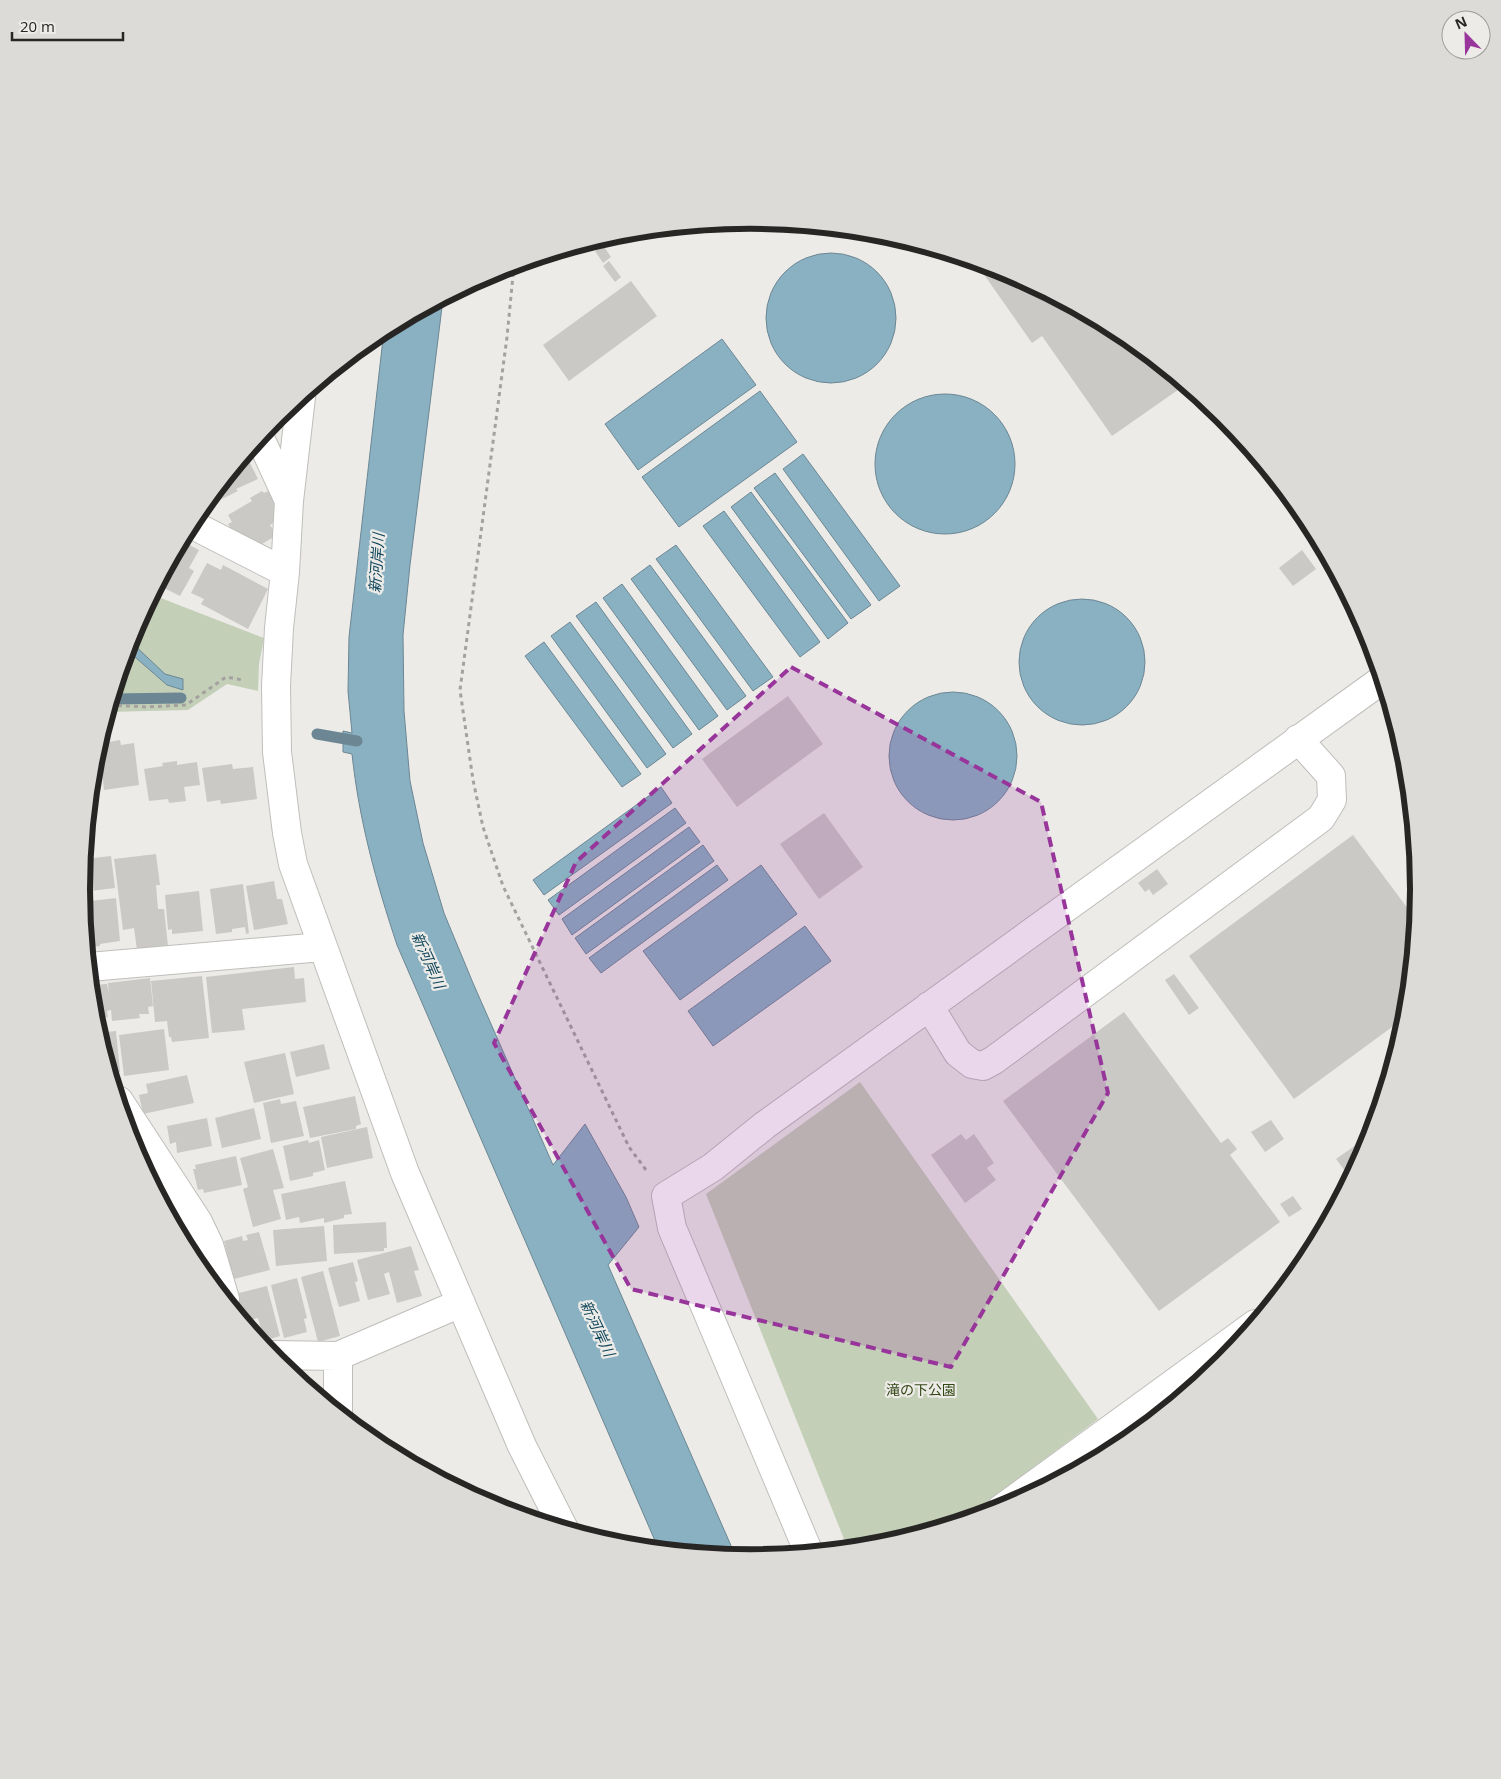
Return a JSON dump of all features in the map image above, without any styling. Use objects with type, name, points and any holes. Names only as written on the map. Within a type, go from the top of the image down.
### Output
[{"type":"street","points":[[300,407],[289,501],[276,686],[277,752],[287,833],[293,864],[405,1173],[522,1446],[560,1521]]},
{"type":"street","points":[[263,444],[289,501]]},
{"type":"street","points":[[198,528],[285,572]]},
{"type":"street","points":[[806,1548],[672,1228],[666,1196],[713,1167],[765,1125],[1377,682]]},
{"type":"street","points":[[929,1006],[958,1053],[972,1064],[983,1066],[994,1060],[1321,818],[1332,800],[1331,776],[1298,739]]},
{"type":"street","points":[[95,966],[322,946]]},
{"type":"street","points":[[137,1135],[186,1222],[209,1245],[220,1284]]},
{"type":"street","points":[[281,1355],[338,1356],[461,1303]]},
{"type":"street","points":[[1033,1486],[1234,1339]]},
{"type":"street","points":[[338,1356],[338,1406]]},
{"type":"path","points":[[513,273],[507,337],[460,690],[473,780],[484,827],[503,886],[629,1146],[666,1196]]},
{"type":"path","points":[[117,705],[146,707],[186,705],[226,677],[276,686]]},
{"type":"highlighted area","points":[[791,667],[1041,802],[1108,1093],[951,1367],[631,1289],[494,1043],[576,862]]},
{"type":"green space","points":[[158,597],[264,638],[259,664],[258,691],[227,684],[188,710],[115,712],[125,677]]},
{"type":"green space","name":"滝の下公園","points":[[860,1082],[1098,1419],[976,1510],[921,1527],[845,1543],[706,1194]]},
{"type":"water","points":[[831,253],[844,254],[856,258],[877,272],[891,293],[895,305],[895,331],[891,343],[877,364],[856,378],[844,382],[831,383],[818,382],[806,378],[785,364],[771,343],[767,331],[766,318],[767,305],[771,293],[785,272],[806,258],[818,254]]},
{"type":"water","name":"新河岸川","points":[[442,305],[403,635],[404,711],[410,781],[423,843],[444,913],[553,1165],[585,1124],[626,1197],[639,1227],[608,1265],[733,1550],[707,1549],[656,1543],[397,945],[369,851],[359,803],[352,754],[343,752],[343,731],[352,733],[348,691],[349,637],[383,341]]},
{"type":"water","points":[[722,339],[756,385],[638,470],[605,424]]},
{"type":"water","points":[[760,391],[797,442],[679,527],[642,477]]},
{"type":"water","points":[[945,394],[972,400],[984,406],[994,415],[1003,425],[1009,437],[1015,464],[1009,491],[1003,503],[994,513],[984,522],[972,528],[945,534],[918,528],[906,522],[896,513],[887,503],[881,491],[875,464],[881,437],[887,425],[896,415],[906,406],[918,400]]},
{"type":"water","points":[[803,454],[900,586],[879,601],[783,469]]},
{"type":"water","points":[[775,473],[871,605],[851,619],[754,488]]},
{"type":"water","points":[[751,492],[848,623],[828,639],[731,507]]},
{"type":"water","points":[[724,511],[820,642],[800,657],[703,526]]},
{"type":"water","points":[[676,545],[773,677],[753,691],[656,559]]},
{"type":"water","points":[[650,565],[746,696],[727,710],[631,579]]},
{"type":"water","points":[[622,584],[718,716],[699,730],[603,598]]},
{"type":"water","points":[[1082,599],[1106,604],[1126,618],[1140,638],[1145,662],[1140,686],[1126,706],[1106,720],[1082,725],[1058,720],[1038,706],[1024,686],[1019,662],[1024,638],[1038,618],[1058,604]]},
{"type":"water","points":[[596,602],[692,734],[673,748],[576,616]]},
{"type":"water","points":[[570,622],[666,754],[647,768],[551,636]]},
{"type":"water","points":[[544,642],[641,774],[622,787],[525,656]]},
{"type":"water","points":[[136,647],[165,674],[183,679],[183,690],[167,685],[133,655]]},
{"type":"water","points":[[953,692],[977,697],[998,711],[1012,732],[1017,756],[1012,780],[998,801],[977,815],[953,820],[929,815],[908,801],[894,780],[889,756],[894,732],[908,711],[929,697]]},
{"type":"water","points":[[661,787],[672,803],[544,895],[533,880]]},
{"type":"water","points":[[675,808],[686,823],[559,915],[548,900]]},
{"type":"water","points":[[689,827],[700,842],[572,935],[562,919]]},
{"type":"water","points":[[703,845],[714,861],[586,954],[575,938]]},
{"type":"water","points":[[717,865],[728,880],[601,973],[589,958]]},
{"type":"water","points":[[761,865],[797,914],[680,1000],[643,951]]},
{"type":"water","points":[[805,926],[831,961],[713,1046],[688,1011]]},
{"type":"building","points":[[604,246],[611,257],[603,263],[595,251]]},
{"type":"building","points":[[609,261],[621,277],[615,282],[603,266]]},
{"type":"building","points":[[981,271],[1043,297],[1081,317],[1153,365],[1180,388],[1112,436],[1042,336],[1032,343]]},
{"type":"building","points":[[631,281],[657,316],[569,381],[543,345]]},
{"type":"building","points":[[291,415],[292,419],[281,424]]},
{"type":"building","points":[[249,460],[258,479],[236,489],[238,491],[218,501],[226,487]]},
{"type":"building","points":[[262,491],[264,493],[268,491],[277,506],[280,519],[270,525],[277,535],[252,550],[239,541],[228,524],[232,522],[228,515],[252,501],[250,498]]},
{"type":"building","points":[[188,544],[199,550],[189,568],[194,571],[180,596],[163,588]]},
{"type":"building","points":[[1302,550],[1316,569],[1293,586],[1279,568]]},
{"type":"building","points":[[207,563],[221,570],[223,565],[268,589],[248,629],[201,604],[204,599],[191,593]]},
{"type":"building","points":[[788,696],[823,744],[737,807],[702,759]]},
{"type":"building","points":[[120,740],[121,745],[134,743],[139,785],[104,790],[102,769],[107,742]]},
{"type":"building","points":[[177,761],[177,765],[197,762],[200,785],[184,787],[186,801],[169,803],[168,799],[149,801],[144,769],[163,766],[162,763]]},
{"type":"building","points":[[232,764],[233,769],[253,767],[257,799],[221,804],[220,800],[207,802],[202,768]]},
{"type":"building","points":[[824,813],[863,867],[819,899],[780,844]]},
{"type":"building","points":[[1353,835],[1410,912],[1405,976],[1397,1024],[1294,1099],[1189,956]]},
{"type":"building","points":[[156,854],[160,885],[156,885],[158,909],[164,909],[168,946],[137,950],[134,928],[123,930],[114,859]]},
{"type":"building","points":[[111,856],[115,888],[90,891],[91,858]]},
{"type":"building","points":[[1157,869],[1168,884],[1153,895],[1149,889],[1145,892],[1138,883]]},
{"type":"building","points":[[274,881],[277,899],[282,899],[288,924],[254,930],[246,886]]},
{"type":"building","points":[[243,884],[249,933],[246,934],[245,927],[232,929],[232,932],[216,934],[210,889]]},
{"type":"building","points":[[199,891],[203,931],[172,934],[172,929],[168,930],[165,895]]},
{"type":"building","points":[[116,898],[120,941],[93,947],[90,901]]},
{"type":"building","points":[[294,967],[295,979],[304,978],[306,1002],[242,1009],[245,1030],[212,1033],[206,977]]},
{"type":"building","points":[[1174,974],[1199,1008],[1189,1015],[1165,980]]},
{"type":"building","points":[[202,976],[209,1038],[172,1042],[171,1037],[169,1037],[167,1021],[155,1022],[151,981]]},
{"type":"building","points":[[150,978],[153,1006],[148,1007],[149,1014],[139,1014],[140,1018],[112,1021],[111,1010],[107,1011],[108,1017],[103,1018],[97,985],[107,984],[109,994],[108,983]]},
{"type":"building","points":[[1124,1012],[1221,1143],[1228,1138],[1237,1149],[1230,1155],[1280,1222],[1159,1311],[1003,1101]]},
{"type":"building","points":[[164,1029],[169,1070],[124,1076],[119,1035]]},
{"type":"building","points":[[116,1031],[120,1072],[117,1072],[106,1032]]},
{"type":"building","points":[[324,1044],[330,1069],[296,1077],[290,1052]]},
{"type":"building","points":[[285,1053],[294,1094],[254,1103],[244,1062]]},
{"type":"building","points":[[187,1075],[194,1103],[143,1114],[139,1095],[148,1093],[146,1084]]},
{"type":"building","points":[[355,1096],[361,1124],[356,1126],[356,1129],[310,1138],[303,1107]]},
{"type":"building","points":[[280,1099],[281,1104],[296,1101],[304,1136],[271,1143],[263,1103]]},
{"type":"building","points":[[254,1108],[261,1139],[222,1148],[215,1118]]},
{"type":"building","points":[[207,1118],[212,1146],[177,1153],[176,1142],[170,1144],[167,1126]]},
{"type":"building","points":[[1271,1120],[1284,1139],[1265,1152],[1251,1132]]},
{"type":"building","points":[[367,1127],[373,1158],[327,1168],[321,1137]]},
{"type":"building","points":[[961,1134],[966,1140],[974,1134],[994,1163],[987,1168],[996,1180],[965,1203],[931,1155]]},
{"type":"building","points":[[308,1140],[309,1143],[319,1140],[325,1170],[313,1173],[313,1176],[290,1181],[283,1146]]},
{"type":"building","points":[[1361,1141],[1347,1173],[1336,1159]]},
{"type":"building","points":[[273,1149],[284,1188],[273,1190],[281,1219],[253,1227],[243,1189],[248,1187],[240,1158]]},
{"type":"building","points":[[236,1156],[242,1185],[204,1193],[203,1189],[198,1190],[193,1169],[196,1169],[195,1165]]},
{"type":"building","points":[[155,1175],[158,1175],[169,1190],[169,1203]]},
{"type":"building","points":[[345,1181],[352,1214],[324,1223],[324,1218],[300,1223],[299,1217],[286,1220],[281,1194]]},
{"type":"building","points":[[1293,1196],[1302,1209],[1289,1217],[1280,1204]]},
{"type":"building","points":[[386,1222],[387,1248],[384,1248],[384,1251],[334,1254],[333,1225]]},
{"type":"building","points":[[324,1226],[327,1261],[276,1266],[273,1230]]},
{"type":"building","points":[[259,1232],[270,1270],[234,1279],[231,1277],[226,1259],[228,1258],[224,1241],[242,1236],[243,1241],[248,1240],[246,1235]]},
{"type":"building","points":[[411,1246],[419,1270],[414,1271],[422,1296],[397,1303],[389,1272],[384,1274],[390,1294],[368,1300],[357,1260]]},
{"type":"building","points":[[353,1262],[358,1281],[355,1282],[360,1301],[339,1307],[328,1268]]},
{"type":"building","points":[[323,1271],[340,1336],[318,1342],[301,1277]]},
{"type":"building","points":[[297,1278],[307,1318],[304,1319],[307,1332],[284,1338],[271,1285]]},
{"type":"building","points":[[267,1286],[280,1336],[268,1340],[262,1334],[258,1318],[250,1320],[240,1308],[235,1294]]},
{"type":"waterway","points":[[119,699],[181,698]]},
{"type":"waterway","points":[[317,734],[357,741]]}]
